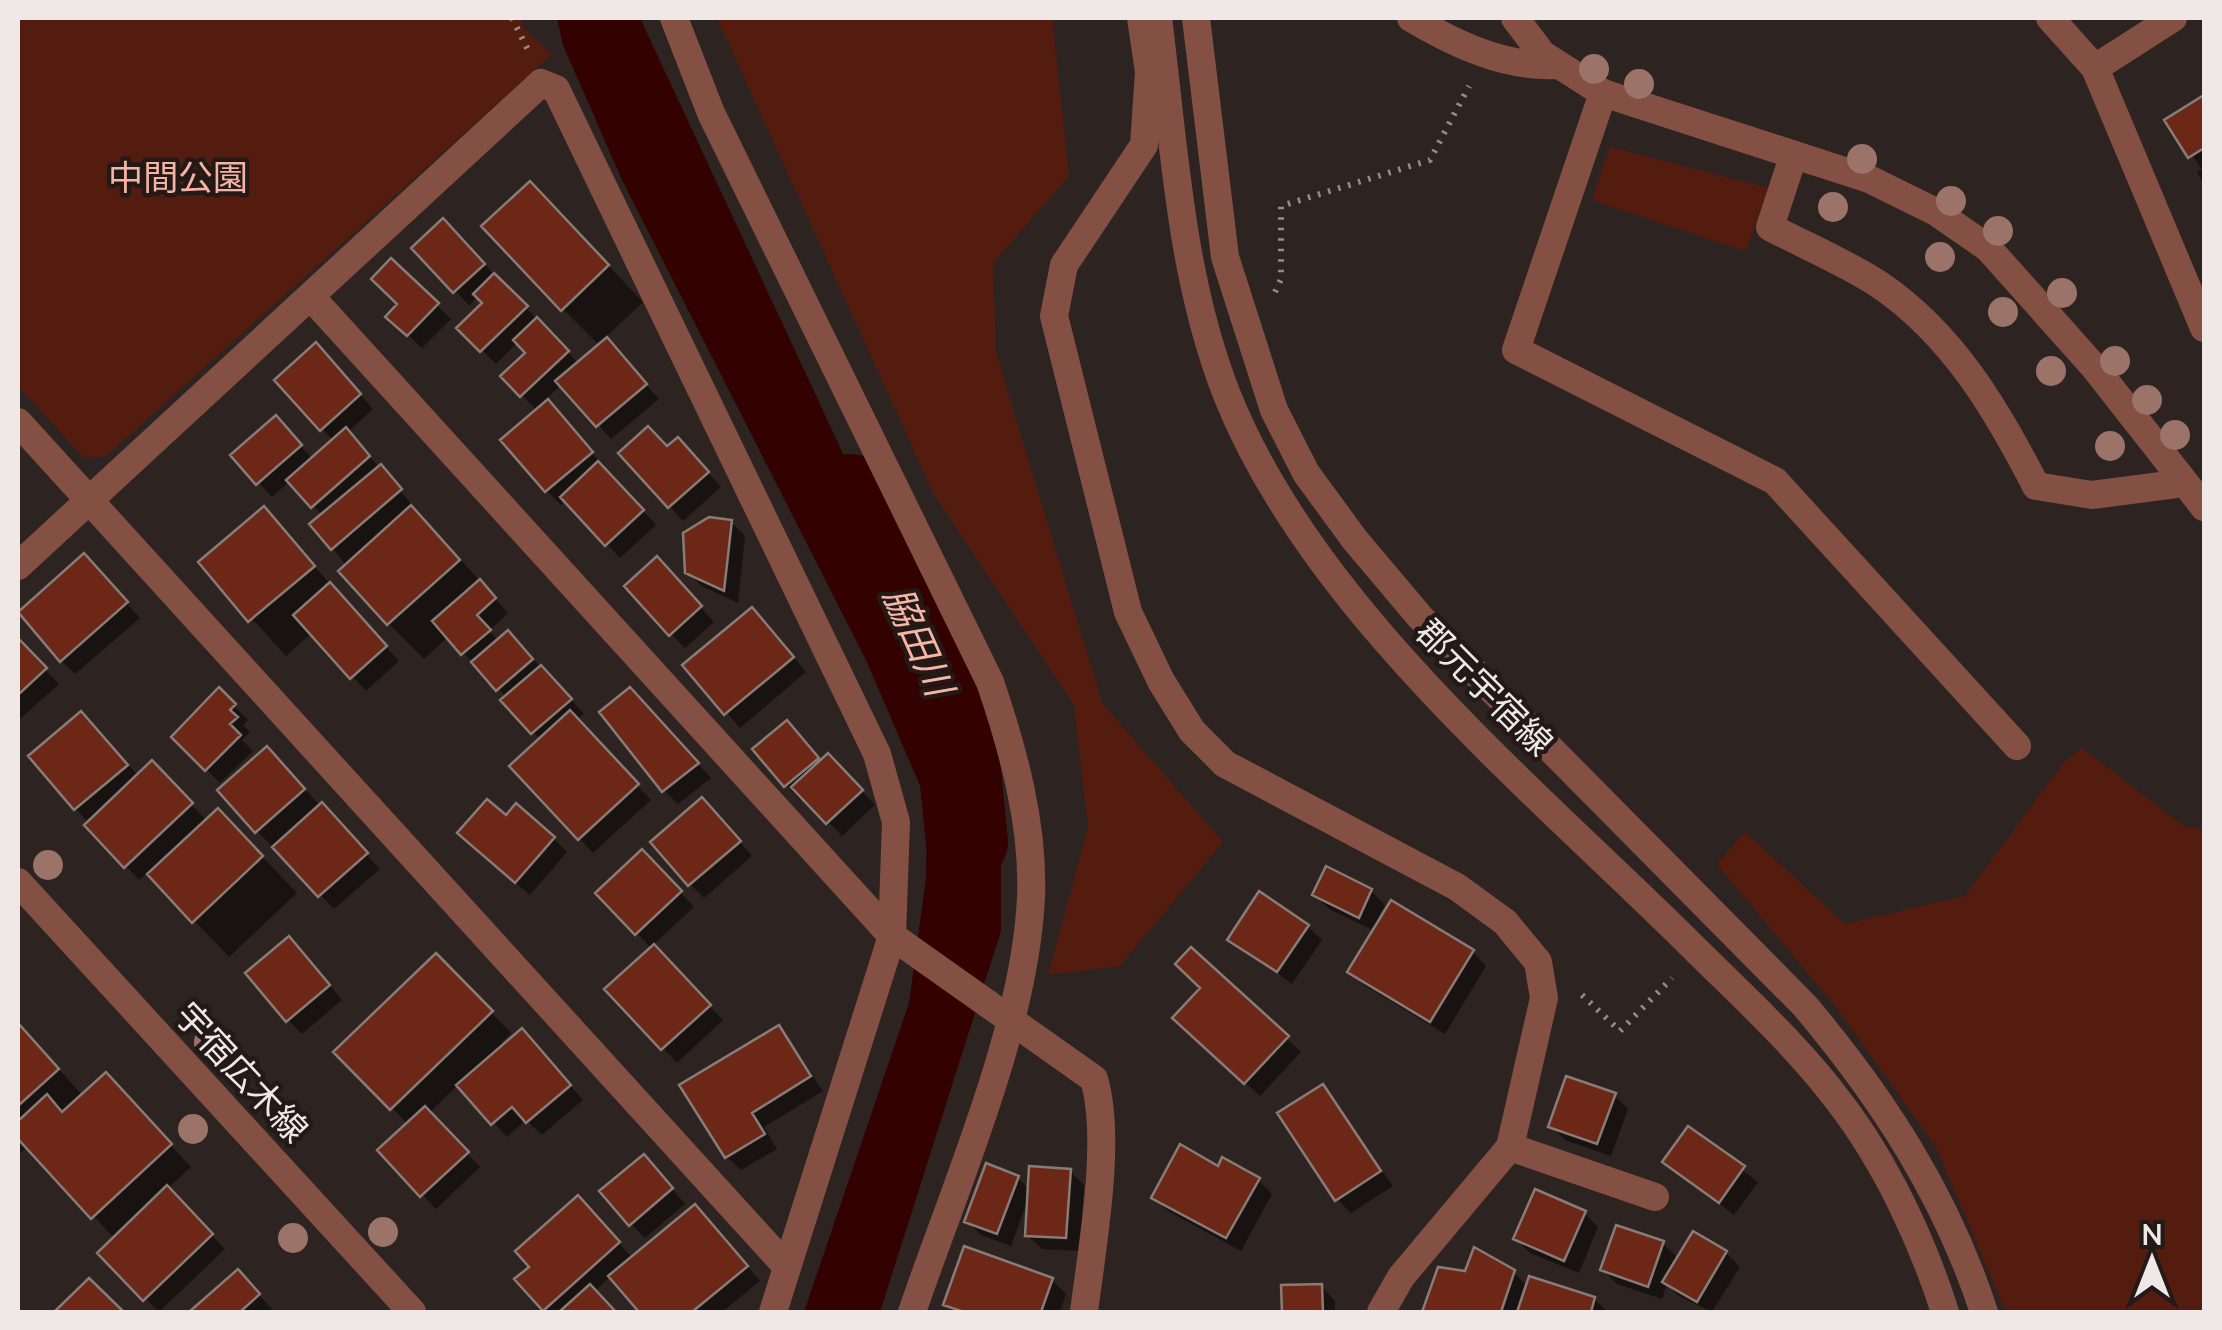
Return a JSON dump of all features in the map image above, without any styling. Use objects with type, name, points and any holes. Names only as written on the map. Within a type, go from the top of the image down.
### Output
[{"type":"street","points":[[674,18],[711,114],[990,682],[1010,739],[1023,806],[1031,894],[1026,954],[1001,1011],[912,1312]]},
{"type":"street","points":[[1140,18],[1149,72],[1144,144],[1064,265],[1054,316],[1128,612],[1161,681],[1192,730],[1225,764],[1456,887],[1505,922],[1538,962],[1544,998],[1510,1148],[1401,1277],[1382,1312]]},
{"type":"street","name":"郡元宇宿線","points":[[1158,18],[1190,260],[1203,324],[1228,396],[1286,508],[1369,623],[1752,1006],[1840,1103],[1894,1191],[1934,1276],[1945,1312]]},
{"type":"street","name":"郡元宇宿線","points":[[1196,18],[1225,257],[1274,410],[1306,473],[1354,540],[1420,617],[1805,1006],[1854,1064],[1911,1148],[1945,1210],[1984,1312]]},
{"type":"street","points":[[1410,18],[1486,54],[1524,67],[1558,65]]},
{"type":"street","points":[[1515,18],[1542,54],[1602,93],[1869,180],[1936,212],[1988,248],[2095,368],[2204,508]]},
{"type":"street","points":[[2050,18],[2095,68],[2204,328]]},
{"type":"street","points":[[2095,68],[2173,18]]},
{"type":"street","points":[[18,566],[541,83],[556,89],[878,754],[896,822],[897,940],[773,1312]]},
{"type":"street","points":[[1602,93],[1516,350],[1775,481],[2017,746]]},
{"type":"street","points":[[1794,157],[1770,227],[1880,286],[1950,347],[2000,416],[2036,486],[2092,495],[2184,484]]},
{"type":"street","points":[[311,297],[897,940],[1094,1078],[1100,1097],[1097,1208],[1084,1312]]},
{"type":"street","points":[[18,422],[787,1266]]},
{"type":"street","name":"宇宿広木線","points":[[18,882],[412,1312]]},
{"type":"street","points":[[1510,1148],[1655,1197]]},
{"type":"path","points":[[1269,305],[1280,280],[1280,206],[1430,160],[1486,54]]},
{"type":"path","points":[[1544,998],[1570,984],[1620,1031],[1672,978]]},
{"type":"green space","name":"中間公園","points":[[18,18],[521,18],[524,29],[552,54],[106,456],[84,458],[18,386]]},
{"type":"green space","points":[[717,18],[1052,18],[1069,176],[993,263],[996,353],[1102,703],[1223,842],[1120,966],[1048,975],[1088,828],[1074,705],[935,496]]},
{"type":"green space","points":[[1610,147],[1769,188],[1745,251],[1592,200]]},
{"type":"green space","points":[[2082,748],[2185,827],[2204,827],[2204,1312],[2006,1312],[1936,1147],[1836,1007],[1717,864],[1745,832],[1845,924],[1965,896],[2065,761]]},
{"type":"water","points":[[557,18],[640,18],[867,505],[1001,843],[1001,931],[880,1312],[804,1312],[909,1003],[926,878],[927,802],[866,660],[622,180],[563,45]]},
{"type":"building","points":[[2204,95],[2204,148],[2188,158],[2164,120]]},
{"type":"building","points":[[530,181],[609,265],[561,311],[481,226]]},
{"type":"building","points":[[443,218],[485,264],[453,293],[411,248]]},
{"type":"building","points":[[391,258],[439,303],[407,336],[385,317],[397,304],[371,279]]},
{"type":"building","points":[[494,273],[528,306],[480,352],[456,328],[482,303],[473,294]]},
{"type":"building","points":[[537,317],[569,351],[520,397],[500,376],[525,353],[513,340]]},
{"type":"building","points":[[607,337],[647,384],[596,427],[555,381]]},
{"type":"building","points":[[316,342],[361,394],[320,431],[274,380]]},
{"type":"building","points":[[548,399],[593,452],[545,492],[500,440]]},
{"type":"building","points":[[276,415],[302,445],[256,485],[230,455]]},
{"type":"building","points":[[648,426],[667,446],[678,437],[709,472],[668,508],[618,453]]},
{"type":"building","points":[[346,427],[370,456],[311,508],[286,480]]},
{"type":"building","points":[[598,461],[644,510],[605,546],[560,497]]},
{"type":"building","points":[[381,464],[402,489],[331,550],[309,524]]},
{"type":"building","points":[[411,505],[460,560],[387,625],[338,571]]},
{"type":"building","points":[[264,506],[315,566],[248,622],[198,562]]},
{"type":"building","points":[[709,517],[732,520],[724,591],[685,573],[683,533]]},
{"type":"building","points":[[84,553],[128,602],[60,662],[18,612]]},
{"type":"building","points":[[657,556],[702,606],[669,636],[624,586]]},
{"type":"building","points":[[480,579],[496,598],[477,615],[491,630],[461,655],[432,621]]},
{"type":"building","points":[[330,582],[387,646],[350,679],[293,615]]},
{"type":"building","points":[[752,607],[794,657],[724,715],[682,665]]},
{"type":"building","points":[[508,630],[533,659],[496,691],[471,662]]},
{"type":"building","points":[[18,638],[47,668],[18,695]]},
{"type":"building","points":[[541,665],[572,699],[531,734],[500,700]]},
{"type":"building","points":[[219,687],[236,704],[230,710],[238,717],[230,724],[241,735],[205,771],[171,737]]},
{"type":"building","points":[[630,687],[699,763],[662,792],[599,712]]},
{"type":"building","points":[[570,710],[639,784],[578,840],[509,766]]},
{"type":"building","points":[[81,711],[128,765],[74,810],[28,756]]},
{"type":"building","points":[[787,720],[819,758],[784,787],[752,749]]},
{"type":"building","points":[[267,746],[305,789],[255,833],[217,790]]},
{"type":"building","points":[[828,753],[863,790],[826,824],[791,787]]},
{"type":"building","points":[[152,760],[193,803],[124,868],[84,825]]},
{"type":"building","points":[[702,797],[741,841],[688,886],[650,842]]},
{"type":"building","points":[[487,799],[506,815],[516,803],[555,837],[515,883],[457,833]]},
{"type":"building","points":[[322,802],[368,853],[318,897],[272,847]]},
{"type":"building","points":[[218,808],[263,856],[192,923],[147,874]]},
{"type":"building","points":[[642,849],[682,891],[635,935],[595,893]]},
{"type":"building","points":[[1326,866],[1372,889],[1359,918],[1312,895]]},
{"type":"building","points":[[1259,891],[1309,925],[1277,972],[1227,940]]},
{"type":"building","points":[[1391,900],[1474,950],[1430,1022],[1347,972]]},
{"type":"building","points":[[289,936],[330,985],[286,1022],[245,973]]},
{"type":"building","points":[[654,944],[711,1005],[661,1050],[604,989]]},
{"type":"building","points":[[1191,947],[1289,1036],[1244,1084],[1172,1018],[1200,988],[1175,964]]},
{"type":"building","points":[[436,953],[493,1011],[390,1110],[333,1052]]},
{"type":"building","points":[[18,1023],[59,1069],[18,1106]]},
{"type":"building","points":[[779,1025],[811,1076],[752,1113],[765,1134],[725,1158],[679,1085]]},
{"type":"building","points":[[522,1028],[571,1085],[526,1123],[512,1107],[491,1125],[456,1085]]},
{"type":"building","points":[[106,1072],[172,1144],[91,1219],[18,1139],[18,1121],[47,1094],[62,1112]]},
{"type":"building","points":[[1566,1076],[1616,1093],[1597,1144],[1548,1127]]},
{"type":"building","points":[[1323,1084],[1381,1171],[1335,1201],[1277,1113]]},
{"type":"building","points":[[425,1106],[469,1152],[420,1197],[377,1150]]},
{"type":"building","points":[[1688,1126],[1745,1166],[1719,1203],[1662,1162]]},
{"type":"building","points":[[1180,1144],[1218,1166],[1222,1157],[1260,1178],[1226,1238],[1151,1198]]},
{"type":"building","points":[[644,1154],[673,1188],[629,1226],[599,1191]]},
{"type":"building","points":[[986,1163],[1019,1176],[997,1234],[964,1222]]},
{"type":"building","points":[[1029,1166],[1071,1169],[1066,1238],[1025,1236]]},
{"type":"building","points":[[167,1185],[213,1234],[143,1301],[97,1253]]},
{"type":"building","points":[[1535,1189],[1586,1211],[1564,1261],[1513,1239]]},
{"type":"building","points":[[578,1195],[620,1242],[543,1311],[514,1279],[529,1267],[515,1251]]},
{"type":"building","points":[[695,1204],[748,1266],[692,1312],[639,1312],[608,1276]]},
{"type":"building","points":[[1616,1225],[1664,1241],[1648,1287],[1600,1270]]},
{"type":"building","points":[[1693,1231],[1727,1251],[1697,1302],[1662,1282]]},
{"type":"building","points":[[964,1246],[1053,1278],[1041,1312],[964,1312],[943,1305]]},
{"type":"building","points":[[1474,1247],[1515,1270],[1501,1312],[1422,1312],[1438,1267],[1465,1271]]},
{"type":"building","points":[[238,1269],[260,1294],[240,1312],[189,1312]]},
{"type":"building","points":[[1529,1276],[1595,1297],[1591,1312],[1517,1312]]},
{"type":"building","points":[[89,1278],[124,1312],[54,1312]]},
{"type":"building","points":[[590,1284],[616,1312],[559,1312]]},
{"type":"building","points":[[1322,1284],[1323,1312],[1282,1312],[1281,1285]]},
{"type":"waterway","name":"脇田川","points":[[850,495],[906,602],[955,723],[967,842]]}]
